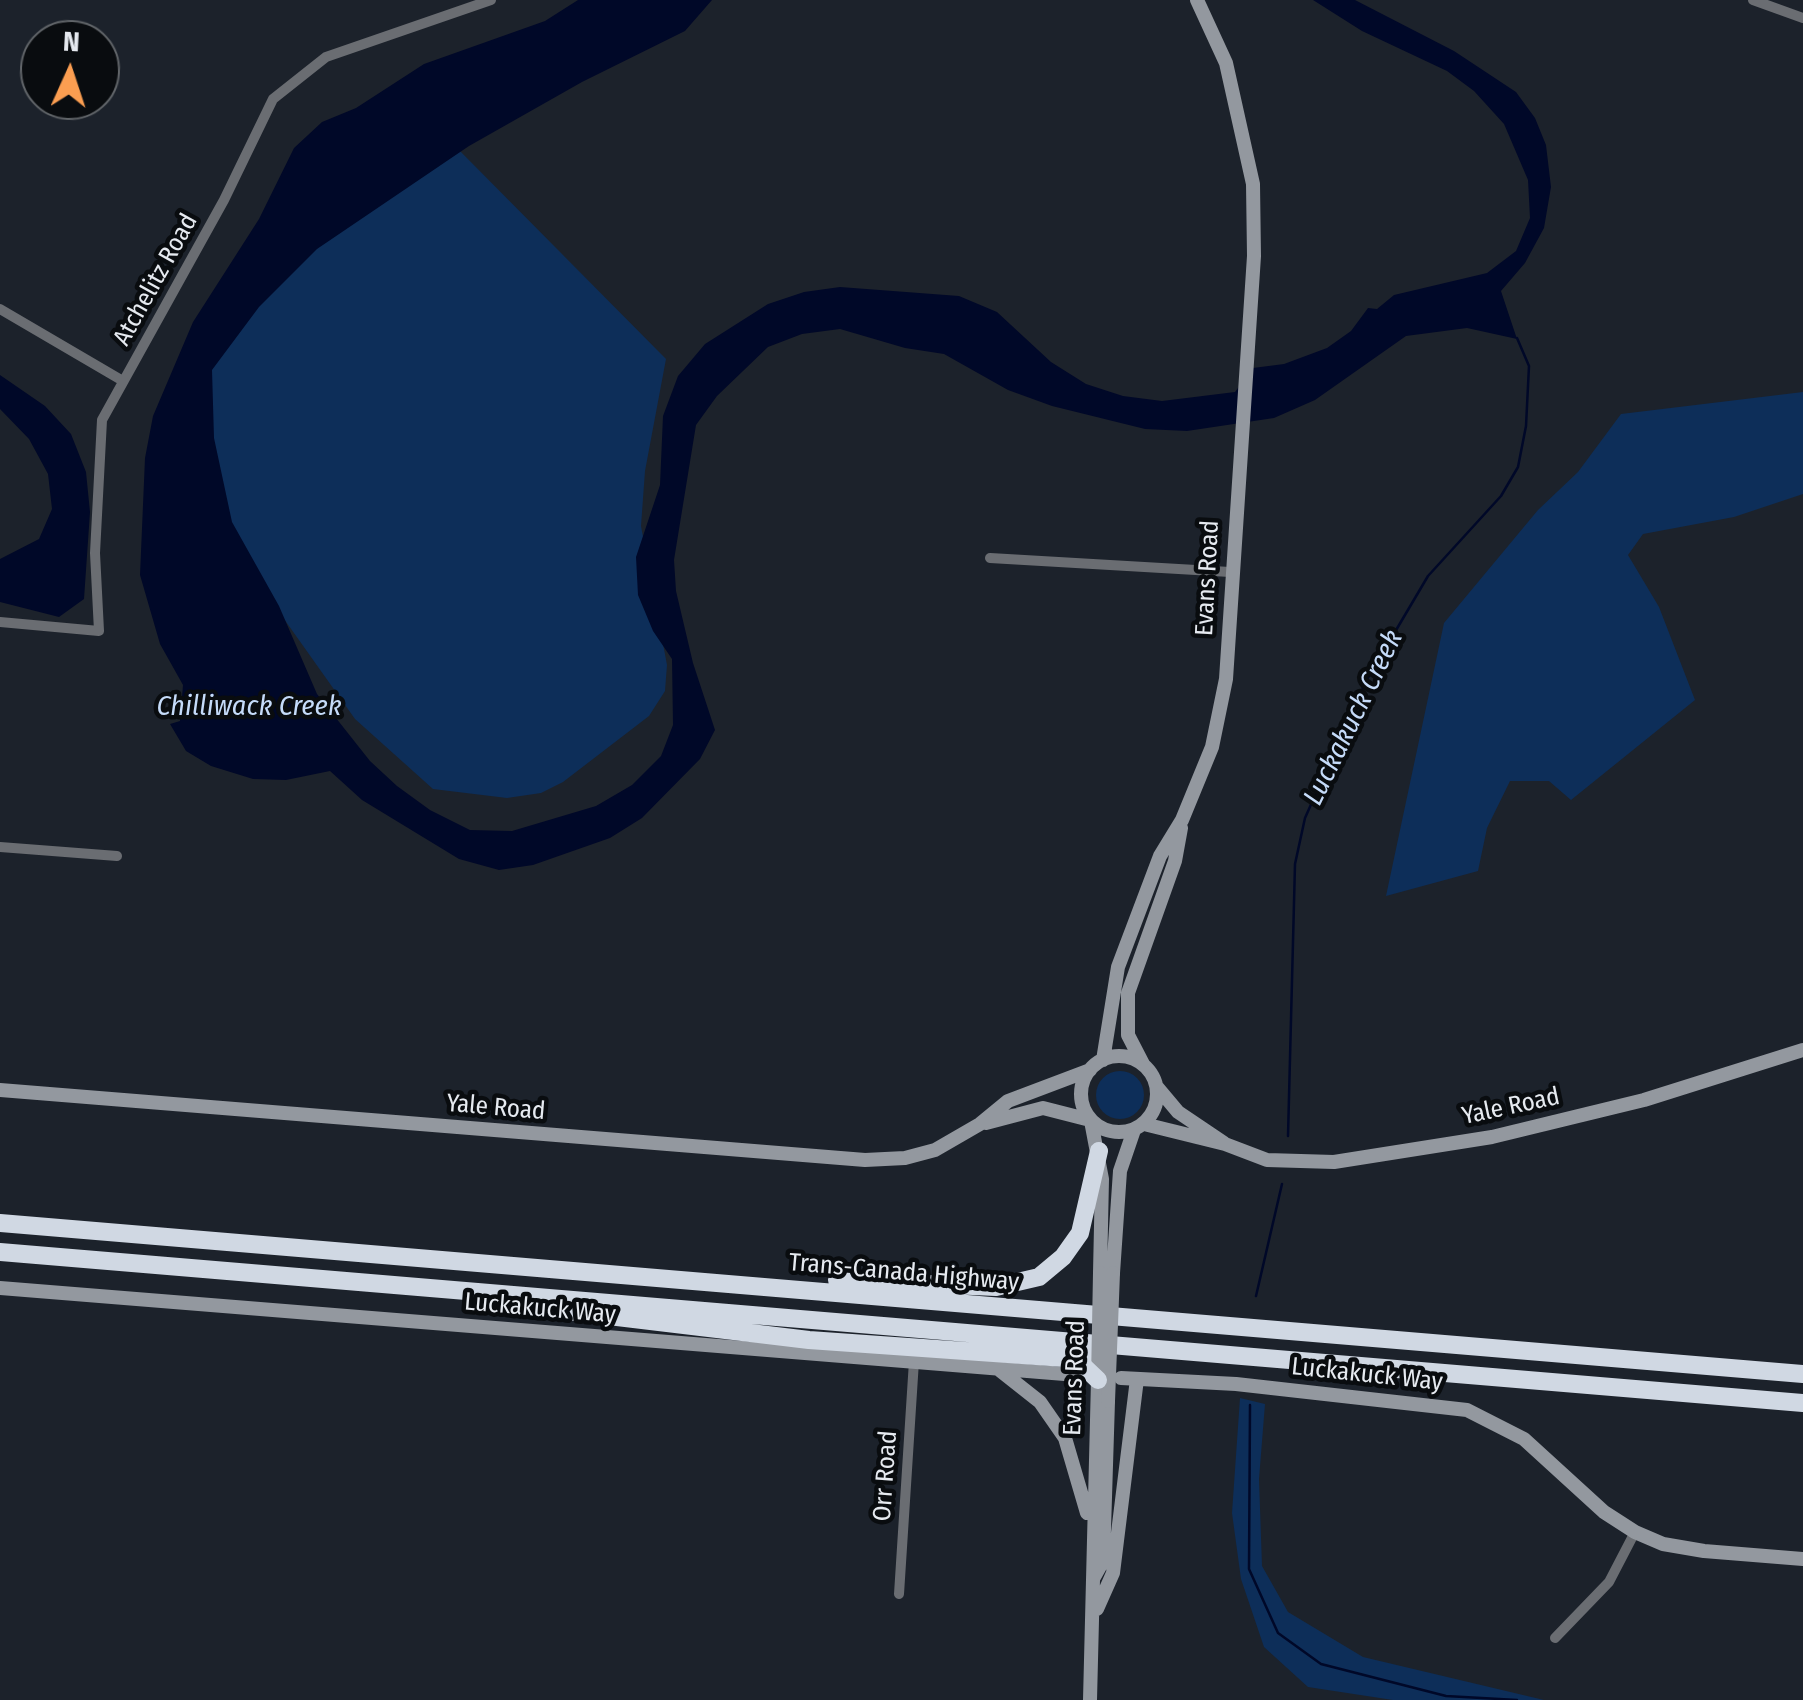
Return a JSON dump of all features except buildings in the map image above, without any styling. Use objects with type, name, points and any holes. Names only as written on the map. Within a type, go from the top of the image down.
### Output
[{"type":"highway","points":[[633,1274],[1014,1286],[1053,1268],[1072,1246],[1086,1215],[1099,1151]]},
{"type":"highway","name":"Trans-Canada Highway","points":[[0,1223],[1803,1374]]},
{"type":"highway","points":[[0,1252],[1803,1403]]},
{"type":"highway","points":[[510,1293],[542,1308],[880,1347],[1078,1368],[1104,1360]]},
{"type":"highway","points":[[1078,1368],[1098,1380]]},
{"type":"street","name":"Atchelitz Road","points":[[0,622],[98,631],[95,553],[102,420],[224,200],[273,99],[326,57],[491,0]]},
{"type":"street","name":"Evans Road","points":[[1143,1064],[1128,1035],[1128,992],[1175,860],[1182,820],[1221,714],[1255,220],[1249,150],[1226,63],[1197,0]]},
{"type":"street","points":[[1753,0],[1803,18]]},
{"type":"street","points":[[0,309],[123,380]]},
{"type":"street","points":[[990,558],[1230,572]]},
{"type":"street","name":"Evans Road","points":[[1103,1060],[1118,967],[1160,856],[1182,820]]},
{"type":"street","points":[[0,848],[118,856]]},
{"type":"street","name":"Yale Road","points":[[1139,1127],[1224,1144],[1267,1160],[1304,1164],[1492,1137],[1644,1100],[1803,1050]]},
{"type":"street","points":[[1124,1056],[1143,1064],[1156,1087],[1155,1107],[1139,1127],[1113,1132],[1090,1120],[1081,1090],[1090,1070],[1103,1060],[1124,1056]]},
{"type":"street","name":"Yale Road","points":[[0,1090],[866,1160],[905,1158],[935,1150],[1021,1095],[1090,1070]]},
{"type":"street","name":"Yale Road","points":[[1156,1087],[1178,1112],[1224,1144]]},
{"type":"street","name":"Yale Road","points":[[980,1124],[1044,1108],[1090,1120]]},
{"type":"street","name":"Evans Road","points":[[1090,1120],[1099,1151],[1107,1273]]},
{"type":"street","name":"Evans Road","points":[[1094,1577],[1103,1561],[1107,1273],[1120,1171],[1139,1127]]},
{"type":"street","name":"Luckakuck Way","points":[[0,1288],[1046,1372],[1078,1368]]},
{"type":"street","name":"Evans Road","points":[[1090,1700],[1094,1577],[1091,1528],[1103,1401],[1098,1380],[1104,1360]]},
{"type":"street","name":"Orr Road","points":[[899,1594],[914,1362]]},
{"type":"street","points":[[996,1368],[1040,1402],[1066,1438],[1076,1462],[1091,1528]]},
{"type":"street","points":[[1040,1402],[1046,1372]]},
{"type":"street","name":"Luckakuck Way","points":[[1121,1378],[1236,1384],[1467,1410],[1524,1439],[1604,1512],[1663,1544],[1803,1559]]},
{"type":"street","points":[[1092,1619],[1113,1574],[1137,1379]]},
{"type":"street","points":[[1555,1638],[1609,1582],[1636,1532]]},
{"type":"shaded area","points":[[457,148],[666,359],[645,471],[641,526],[667,665],[665,691],[649,716],[563,782],[541,793],[507,798],[433,789],[355,719],[245,564],[189,424],[219,351],[276,267]]},
{"type":"shaded area","points":[[1803,392],[1803,494],[1734,517],[1643,534],[1628,555],[1659,607],[1695,700],[1571,800],[1549,781],[1510,781],[1487,828],[1478,871],[1386,896],[1444,623],[1538,510],[1578,472],[1621,414]]},
{"type":"shaded area","points":[[1120,1071],[1137,1078],[1144,1095],[1137,1112],[1120,1119],[1103,1112],[1096,1095],[1103,1078]]},
{"type":"shaded area","points":[[1240,1398],[1265,1404],[1259,1479],[1262,1566],[1288,1612],[1363,1657],[1544,1700],[1393,1700],[1308,1687],[1264,1647],[1241,1579],[1232,1513]]},
{"type":"water","name":"Chilliwack Creek","points":[[578,0],[712,0],[685,31],[582,82],[469,146],[317,249],[259,307],[212,370],[214,438],[232,522],[279,606],[317,694],[370,761],[397,786],[430,810],[470,830],[512,831],[596,806],[632,785],[661,756],[673,725],[672,659],[653,631],[638,595],[636,557],[660,485],[663,416],[678,376],[705,344],[768,304],[804,292],[840,287],[959,296],[997,312],[1051,362],[1086,384],[1123,396],[1162,401],[1235,392],[1253,368],[1284,364],[1327,348],[1351,331],[1368,308],[1377,309],[1394,295],[1487,273],[1516,251],[1530,218],[1528,180],[1504,124],[1474,91],[1447,71],[1362,31],[1313,0],[1355,0],[1454,51],[1516,92],[1535,118],[1546,145],[1551,187],[1544,228],[1525,263],[1501,291],[1517,339],[1467,328],[1406,336],[1315,400],[1274,418],[1187,431],[1145,429],[1052,406],[1008,390],[944,354],[905,348],[840,329],[802,334],[768,347],[717,396],[696,425],[674,560],[676,591],[693,663],[715,730],[700,759],[642,818],[610,838],[533,865],[499,870],[459,859],[362,800],[330,771],[286,780],[253,779],[211,766],[186,751],[170,724],[180,721],[183,685],[160,644],[140,575],[145,458],[153,416],[193,322],[259,219],[294,148],[322,122],[356,108],[424,64],[545,21]]},
{"type":"water","points":[[0,375],[45,406],[71,434],[86,472],[90,512],[84,599],[59,617],[0,602],[0,559],[39,539],[52,509],[48,474],[29,439],[0,409]]},
{"type":"waterway","name":"Luckakuck Creek","points":[[1288,1136],[1295,864],[1305,818],[1366,681],[1428,576],[1501,496],[1518,467],[1526,426],[1529,366],[1517,338]]},
{"type":"waterway","name":"Luckakuck Creek","points":[[1256,1296],[1282,1184]]},
{"type":"waterway","name":"Luckakuck Creek","points":[[1250,1405],[1249,1569],[1278,1633],[1321,1664],[1446,1696],[1517,1700]]}]
